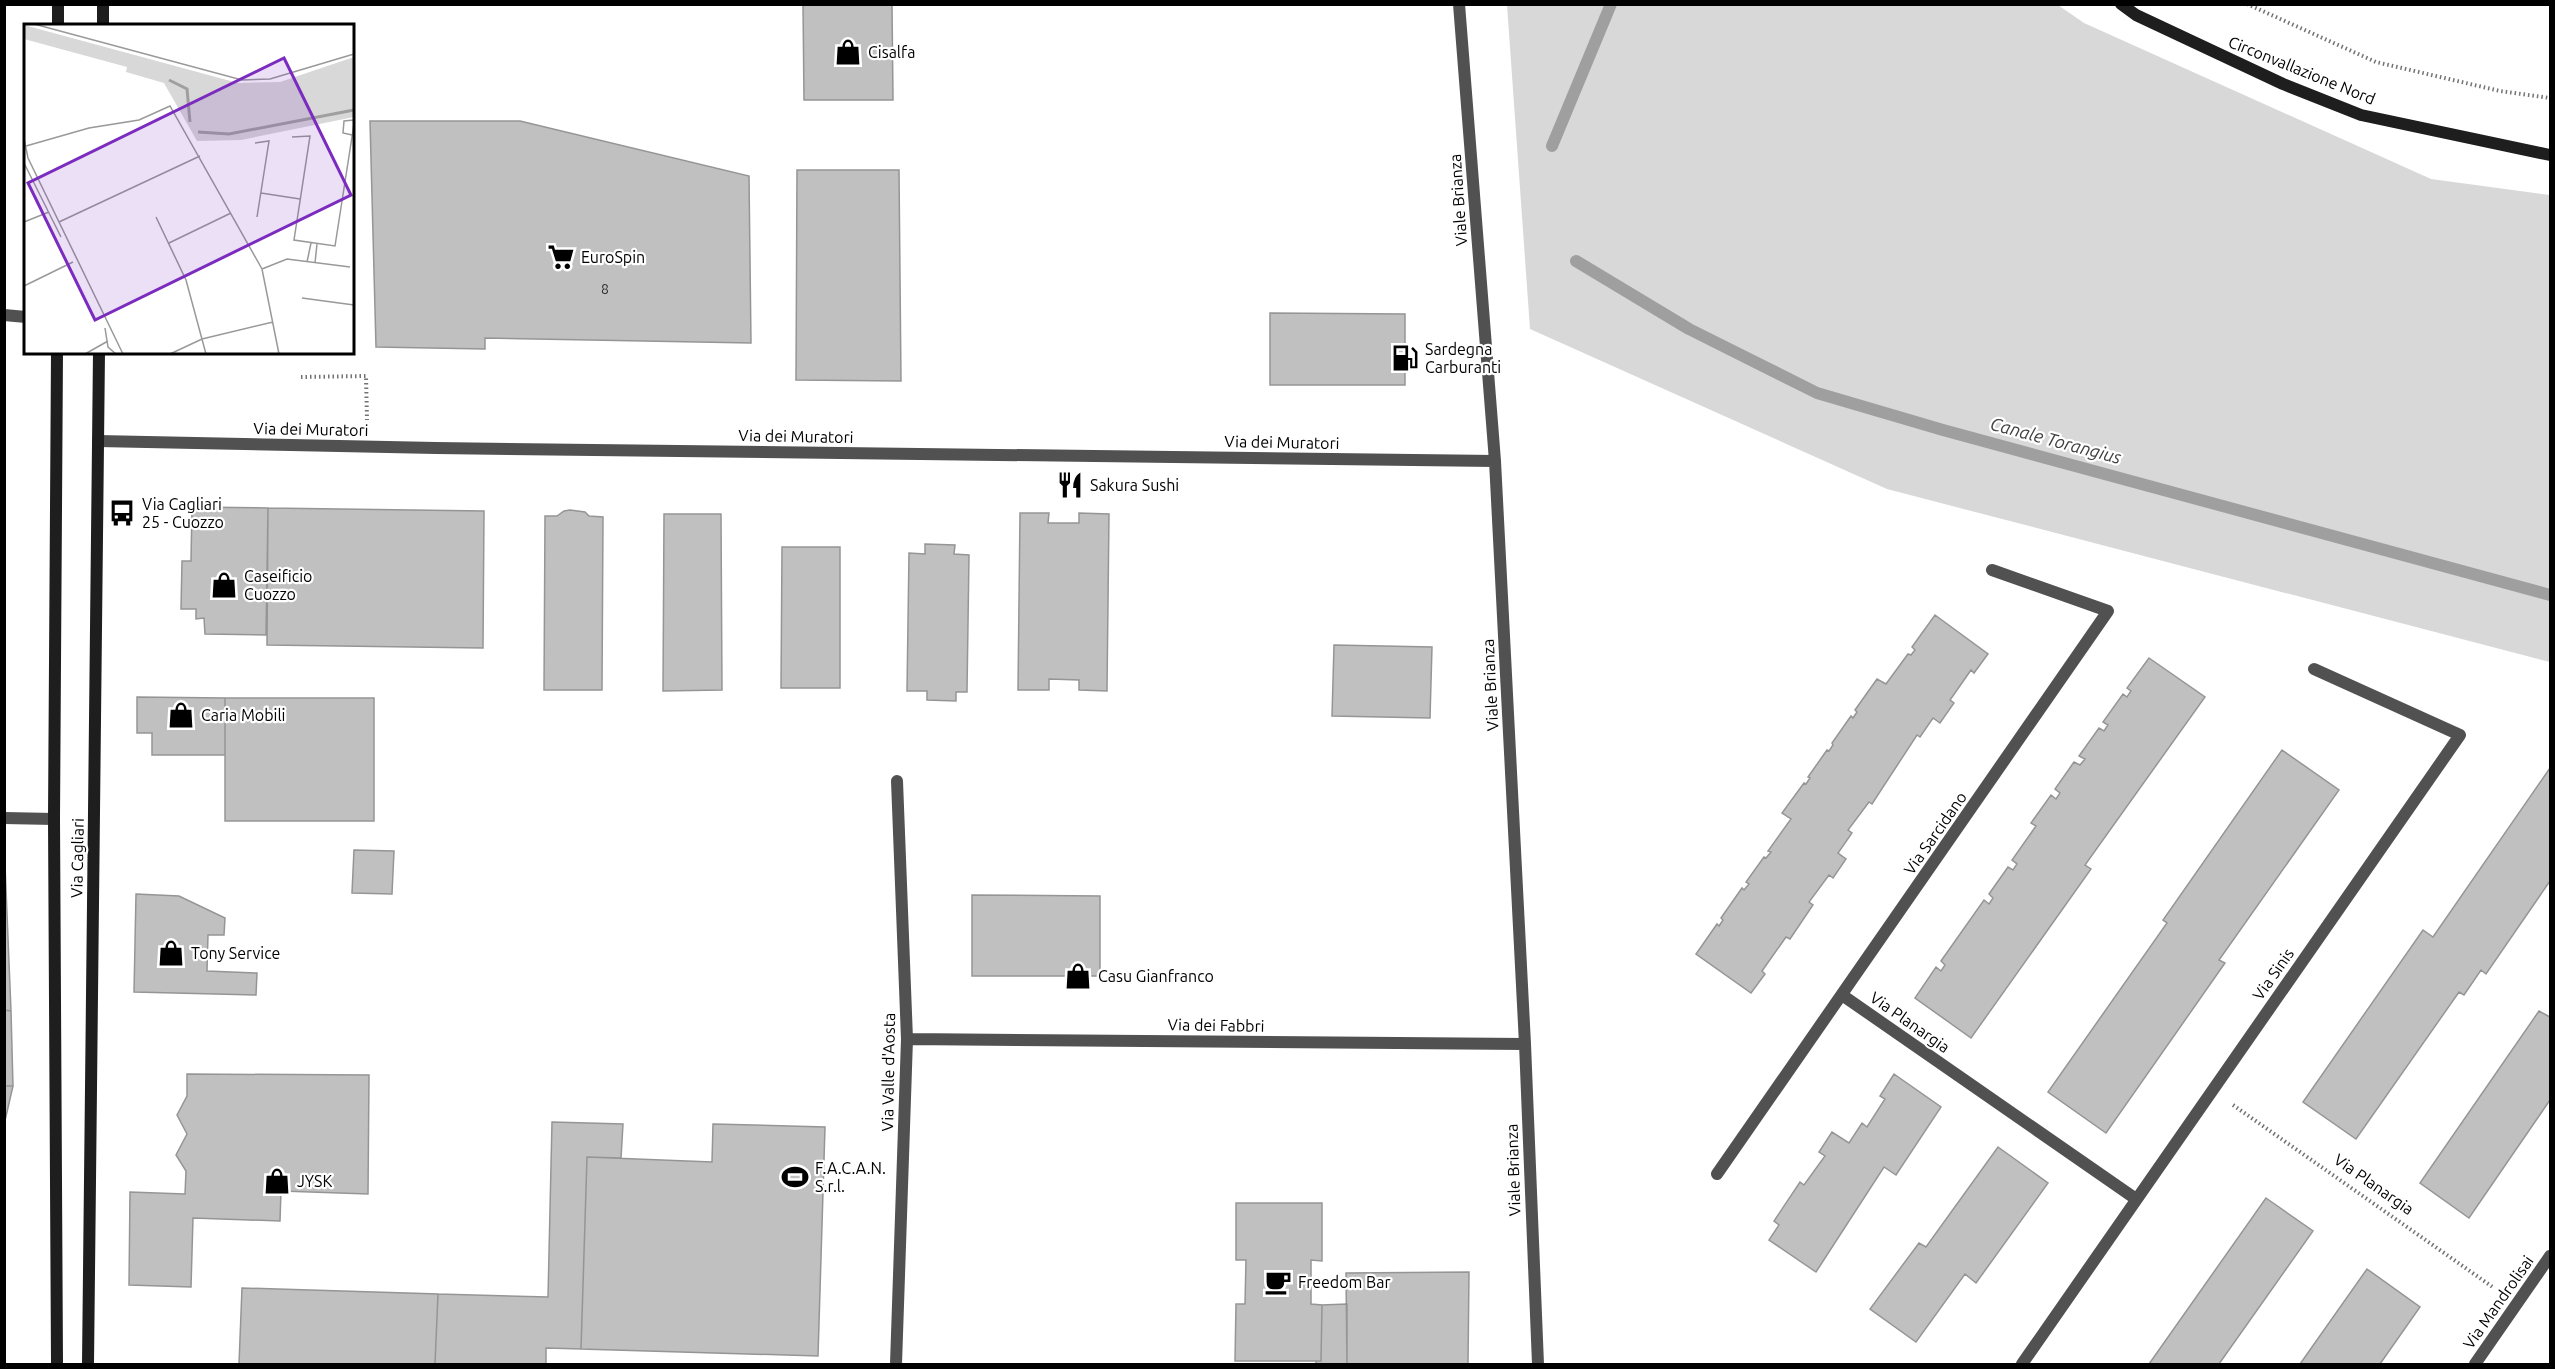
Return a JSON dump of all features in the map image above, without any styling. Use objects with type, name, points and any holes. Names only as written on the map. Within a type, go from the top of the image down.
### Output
[{"type":"main road","points":[[58,4],[58,24]]},
{"type":"main road","points":[[103,4],[103,24]]},
{"type":"main road","name":"Circonvallazione Nord","points":[[2121,4],[2136,15],[2283,84],[2361,115],[2550,155]]},
{"type":"main road","name":"Via Cagliari","points":[[57,354],[54,819],[57,1365]]},
{"type":"main road","name":"Via Cagliari","points":[[88,1365],[99,354]]},
{"type":"street","name":"Viale Brianza","points":[[1459,4],[1495,461],[1525,1044],[1538,1365]]},
{"type":"street","points":[[4,315],[24,317]]},
{"type":"street","name":"Via dei Muratori","points":[[98,441],[436,448],[1495,461]]},
{"type":"street","name":"Via Sarcidano","points":[[1717,1174],[2108,611],[1992,570]]},
{"type":"street","name":"Via Sinis","points":[[2022,1365],[2460,735],[2314,669]]},
{"type":"street","name":"Via Valle d'Aosta","points":[[896,1365],[907,1040],[897,781]]},
{"type":"street","points":[[4,819],[54,819]]},
{"type":"street","name":"Via Planargia","points":[[1842,995],[2136,1199]]},
{"type":"street","name":"Via dei Fabbri","points":[[907,1040],[1525,1044]]},
{"type":"street","name":"Via Mandrolisai","points":[[2475,1365],[2550,1258]]},
{"type":"path","points":[[2247,4],[2376,62],[2500,91],[2550,98]]},
{"type":"path","points":[[301,377],[366,375],[368,447]]},
{"type":"path","name":"Via Planargia","points":[[2213,1090],[2517,1305]]},
{"type":"shaded area","points":[[1507,5],[2058,5],[2084,23],[2431,179],[2550,195],[2550,662],[1887,489],[1530,329]]},
{"type":"building","name":"Cisalfa","points":[[803,4],[892,4],[893,100],[804,100]]},
{"type":"building","name":"EuroSpin","points":[[370,121],[520,121],[749,176],[751,343],[485,338],[485,349],[376,347]]},
{"type":"building","points":[[797,170],[899,170],[901,381],[796,380]]},
{"type":"building","points":[[1270,313],[1405,314],[1405,385],[1270,385]]},
{"type":"building","name":"Caseificio Cuozzo","points":[[192,507],[268,508],[266,635],[205,634],[204,618],[196,619],[196,609],[181,609],[182,561],[191,561]]},
{"type":"building","points":[[268,508],[484,511],[483,648],[267,645]]},
{"type":"building","points":[[570,510],[585,512],[589,516],[603,517],[602,690],[544,690],[545,516],[557,516]]},
{"type":"building","points":[[1020,513],[1049,513],[1048,523],[1079,523],[1079,513],[1109,514],[1107,691],[1079,690],[1079,680],[1049,679],[1049,690],[1018,690]]},
{"type":"building","points":[[664,514],[721,514],[722,690],[663,691]]},
{"type":"building","points":[[925,544],[955,545],[954,554],[969,555],[967,692],[956,692],[956,701],[927,700],[927,691],[907,691],[909,553],[925,554]]},
{"type":"building","points":[[782,547],[840,547],[840,688],[781,688]]},
{"type":"building","points":[[1935,615],[1988,654],[1974,673],[1971,670],[1950,700],[1954,703],[1940,723],[1933,718],[1920,737],[1917,735],[1872,804],[1869,802],[1848,830],[1852,833],[1838,853],[1846,859],[1833,878],[1829,875],[1809,902],[1813,905],[1790,939],[1786,937],[1762,971],[1765,974],[1751,993],[1696,954],[1717,924],[1719,926],[1723,920],[1721,918],[1742,888],[1744,890],[1749,884],[1746,882],[1764,857],[1766,858],[1771,852],[1768,851],[1791,819],[1782,813],[1804,783],[1806,784],[1810,778],[1808,777],[1827,750],[1829,751],[1851,716],[1853,718],[1857,712],[1855,710],[1877,679],[1886,684],[1908,654],[1911,655],[1915,650],[1912,647]]},
{"type":"building","points":[[1334,645],[1432,647],[1430,718],[1332,716]]},
{"type":"building","points":[[2149,658],[2205,697],[2085,865],[2091,869],[1971,1038],[1915,998],[1936,967],[1941,971],[1945,965],[1941,961],[1984,900],[1989,904],[1993,898],[1989,894],[2008,867],[2013,870],[2017,864],[2012,860],[2036,826],[2031,823],[2051,795],[2056,799],[2060,793],[2055,789],[2074,762],[2080,765],[2085,759],[2079,756],[2099,728],[2104,731],[2108,725],[2103,722],[2123,694],[2127,697],[2131,691],[2127,688]]},
{"type":"building","name":"Caria Mobili","points":[[137,697],[225,698],[225,755],[152,755],[152,733],[137,733]]},
{"type":"building","points":[[225,698],[374,698],[374,821],[225,821]]},
{"type":"building","points":[[2282,750],[2339,790],[2219,960],[2225,963],[2106,1133],[2048,1092],[2167,923],[2163,920]]},
{"type":"building","points":[[2550,768],[2550,881],[2486,974],[2481,970],[2464,995],[2459,992],[2356,1139],[2303,1102],[2423,930],[2433,937]]},
{"type":"building","points":[[354,850],[394,851],[392,894],[352,893]]},
{"type":"building","points":[[5,865],[11,1011],[4,1010]]},
{"type":"building","name":"Tony Service","points":[[136,894],[179,896],[225,918],[224,935],[208,935],[207,971],[257,973],[256,995],[134,992]]},
{"type":"building","points":[[972,895],[1100,896],[1100,976],[972,976]]},
{"type":"building","points":[[4,1010],[11,1011],[13,1086],[4,1086]]},
{"type":"building","points":[[2539,1011],[2550,1017],[2550,1100],[2469,1218],[2420,1183]]},
{"type":"building","name":"JYSK","points":[[187,1074],[369,1075],[368,1194],[281,1191],[280,1221],[193,1218],[191,1287],[129,1285],[130,1192],[185,1194],[186,1171],[176,1155],[187,1134],[177,1115],[187,1096]]},
{"type":"building","points":[[1894,1074],[1941,1107],[1896,1175],[1884,1167],[1816,1272],[1769,1240],[1779,1225],[1774,1221],[1800,1182],[1804,1185],[1825,1156],[1819,1152],[1832,1132],[1849,1143],[1862,1123],[1867,1127],[1885,1099],[1880,1096]]},
{"type":"building","points":[[4,1086],[13,1086],[4,1125]]},
{"type":"building","points":[[552,1122],[623,1124],[621,1158],[587,1157],[581,1349],[546,1348],[546,1364],[435,1364],[438,1294],[548,1297]]},
{"type":"building","points":[[713,1124],[825,1127],[818,1356],[581,1349],[587,1157],[712,1162]]},
{"type":"building","points":[[1998,1147],[2048,1183],[1976,1283],[1965,1274],[1916,1342],[1870,1309],[1919,1243],[1926,1247]]},
{"type":"building","points":[[2266,1198],[2313,1231],[2219,1364],[2149,1364]]},
{"type":"building","name":"Freedom Bar","points":[[1236,1203],[1322,1203],[1322,1261],[1311,1260],[1311,1304],[1322,1305],[1321,1361],[1235,1361],[1236,1304],[1245,1304],[1246,1260],[1236,1260]]},
{"type":"building","points":[[2367,1269],[2420,1307],[2380,1364],[2300,1364]]},
{"type":"building","points":[[1469,1272],[1468,1364],[1347,1364],[1346,1273]]},
{"type":"building","points":[[242,1288],[438,1294],[435,1364],[239,1364]]},
{"type":"building","points":[[1347,1304],[1347,1364],[1316,1364],[1316,1361],[1321,1361],[1322,1305]]},
{"type":"waterway","name":"Canale Torangius","points":[[1552,146],[1611,4]]},
{"type":"waterway","name":"Canale Torangius","points":[[1576,261],[1689,329],[1817,393],[1943,430],[2550,595]]},
{"type":"place","name":"Cisalfa","points":[[848,52]]},
{"type":"place","name":"EuroSpin","points":[[561,257]]},
{"type":"place","name":"Sardegna Carburanti","points":[[1405,358]]},
{"type":"place","name":"Sakura Sushi","points":[[1070,485]]},
{"type":"place","name":"Via Cagliari 25 - Cuozzo","points":[[122,513]]},
{"type":"place","name":"Caseificio Cuozzo","points":[[224,585]]},
{"type":"place","name":"Caria Mobili","points":[[181,715]]},
{"type":"place","name":"Tony Service","points":[[171,953]]},
{"type":"place","name":"Casu Gianfranco","points":[[1078,976]]},
{"type":"place","name":"F.A.C.A.N. S.r.l.","points":[[795,1177]]},
{"type":"place","name":"JYSK","points":[[277,1181]]},
{"type":"place","name":"Freedom Bar","points":[[1278,1282]]}]
